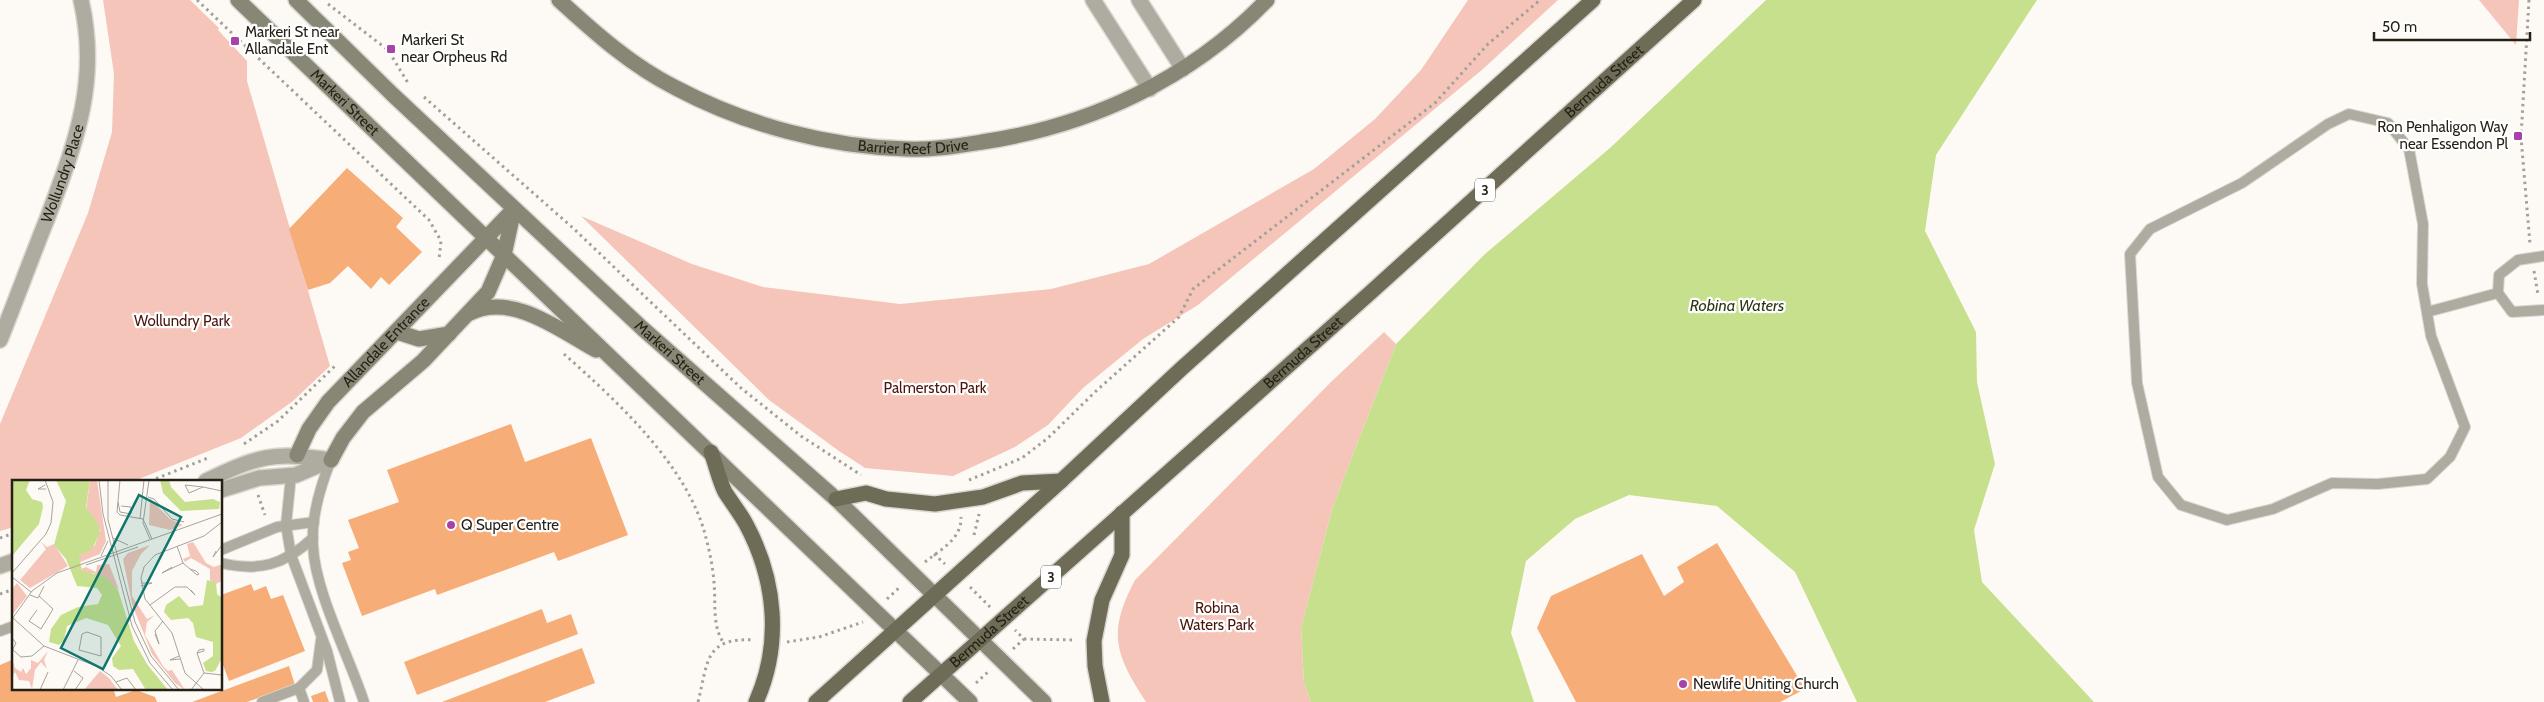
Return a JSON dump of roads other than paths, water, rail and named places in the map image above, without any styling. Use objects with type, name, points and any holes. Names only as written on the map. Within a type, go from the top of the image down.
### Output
[{"type":"main road","name":"Markeri Street","points":[[238,0],[967,699]]},
{"type":"main road","name":"Markeri Street","points":[[296,0],[514,209],[642,328],[836,499],[1044,702]]},
{"type":"main road","name":"Barrier Reef Drive","points":[[559,0],[601,38],[639,66],[674,88],[746,119],[822,139],[907,149],[947,148],[1011,138],[1054,127],[1086,116],[1150,89],[1183,69],[1229,35],[1267,0]]},
{"type":"main road","points":[[816,702],[1061,481],[1181,369],[1593,0]]},
{"type":"main road","name":"Bermuda Street","points":[[910,702],[1370,293],[1694,0]]},
{"type":"main road","name":"Allandale Entrance","points":[[297,455],[309,429],[321,410],[514,209]]},
{"type":"main road","points":[[331,460],[349,429],[363,412],[413,371],[494,284],[504,255],[514,209]]},
{"type":"main road","points":[[468,314],[488,306],[518,310],[615,360]]},
{"type":"main road","points":[[396,332],[419,339],[449,334]]},
{"type":"main road","points":[[711,452],[724,490],[746,524],[758,551],[770,590],[772,607],[771,653],[765,682],[756,702]]},
{"type":"main road","points":[[836,499],[866,493],[895,500],[935,504],[983,496],[1022,482],[1061,481]]},
{"type":"main road","points":[[1102,702],[1095,666],[1094,641],[1102,600],[1122,554],[1122,513]]},
{"type":"street","name":"Wollundry Place","points":[[0,340],[76,142],[84,106],[87,63],[81,0]]},
{"type":"street","points":[[1093,0],[1150,89]]},
{"type":"street","points":[[1139,0],[1183,69]]},
{"type":"street","points":[[291,476],[297,455]]},
{"type":"street","points":[[208,480],[258,458],[297,455],[331,460]]},
{"type":"street","points":[[222,490],[259,478],[291,476],[331,460]]},
{"type":"street","points":[[0,566],[12,562]]},
{"type":"lane","points":[[2349,114],[2388,123],[2409,149],[2416,180],[2423,224],[2422,284],[2427,312],[2431,336],[2465,426],[2450,457],[2427,479],[2378,484],[2332,483],[2273,509],[2227,520],[2181,505],[2158,477],[2137,383],[2130,254],[2150,229],[2242,183],[2328,124],[2349,114]]},
{"type":"lane","points":[[2541,305],[2512,312],[2498,293],[2498,275],[2518,260],[2544,256]]},
{"type":"lane","points":[[2427,312],[2498,293]]},
{"type":"lane","points":[[331,460],[321,486],[314,522],[314,556],[322,588],[364,702]]},
{"type":"lane","points":[[291,476],[286,525],[291,555],[332,665],[340,702]]},
{"type":"lane","points":[[222,550],[286,525],[314,522]]},
{"type":"lane","points":[[222,562],[246,568],[258,568],[291,555],[313,538]]},
{"type":"lane","points":[[0,631],[12,627]]},
{"type":"lane","points":[[262,702],[299,688],[317,670],[321,652],[321,634]]},
{"type":"lane","points":[[299,688],[304,702]]},
{"type":"water","name":"Robina Waters","points":[[1766,0],[2037,0],[1936,155],[1925,231],[1976,332],[1977,382],[1995,464],[1974,530],[1982,582],[2094,702],[1857,702],[1795,572],[1717,506],[1629,495],[1575,519],[1526,561],[1511,633],[1534,702],[1311,702],[1304,683],[1301,628],[1333,506],[1396,344],[1485,254],[1610,148]]},
{"type":"place","name":"Markeri St near Allandale Ent","points":[[235,41]]},
{"type":"place","name":"Markeri St near Orpheus Rd","points":[[391,49]]},
{"type":"place","name":"Ron Penhaligon Way near Essendon Pl","points":[[2518,136]]},
{"type":"place","name":"Q Super Centre","points":[[451,525]]},
{"type":"place","name":"Newlife Uniting Church","points":[[1683,684]]},
{"type":"park label","name":"Wollundry Park","points":[[182,321]]},
{"type":"park label","name":"Palmerston Park","points":[[935,388]]},
{"type":"park label","name":"Robina Waters Park","points":[[1217,616]]}]
